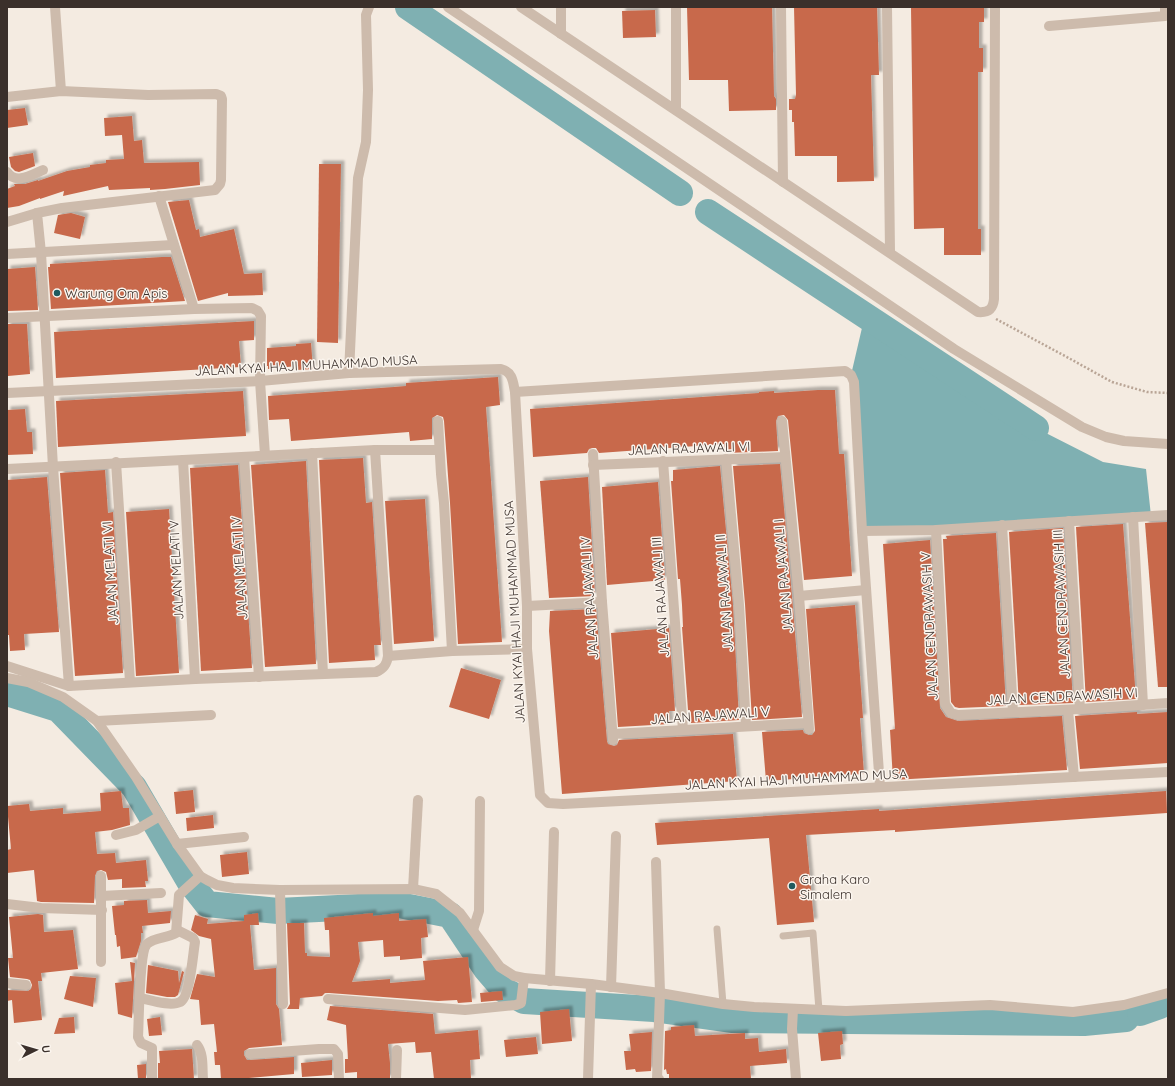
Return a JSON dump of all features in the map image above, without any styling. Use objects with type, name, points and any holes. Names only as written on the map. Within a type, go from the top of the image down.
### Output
[{"type":"street","points":[[55,7],[61,91]]},
{"type":"street","points":[[349,374],[358,178],[366,142],[368,90],[366,15],[369,7]]},
{"type":"street","points":[[448,7],[954,349],[1082,427],[1106,437],[1124,441],[1168,444]]},
{"type":"street","points":[[521,7],[978,312],[989,311],[993,306],[994,299],[995,7]]},
{"type":"street","points":[[561,7],[561,34]]},
{"type":"street","points":[[676,7],[676,110]]},
{"type":"street","points":[[781,7],[783,182]]},
{"type":"street","points":[[887,7],[890,252]]},
{"type":"street","points":[[1049,26],[1165,16],[1165,7]]},
{"type":"street","points":[[7,97],[61,91],[148,95],[216,94],[221,96],[222,99],[221,180],[220,184],[215,190],[62,208],[37,213],[7,222]]},
{"type":"street","points":[[7,172],[11,177],[18,179],[43,170]]},
{"type":"street","points":[[159,196],[194,309]]},
{"type":"street","points":[[37,213],[41,253],[50,390],[53,467],[69,686]]},
{"type":"street","points":[[7,254],[173,245]]},
{"type":"street","points":[[7,318],[194,309],[252,308],[258,311],[261,316],[260,380],[265,455]]},
{"type":"street","name":"JALAN KYAI HAJI MUHAMMAD MUSA","points":[[7,393],[349,374],[506,370],[511,375],[515,392],[527,649],[540,795],[548,803],[587,803],[1168,772]]},
{"type":"street","points":[[515,392],[845,370],[851,375],[854,382],[862,531],[880,787]]},
{"type":"street","points":[[438,421],[452,651]]},
{"type":"street","name":"JALAN RAJAWALI I","points":[[782,421],[799,596],[809,726]]},
{"type":"street","points":[[7,469],[116,462],[375,450],[439,450]]},
{"type":"street","points":[[7,666],[69,686],[195,679],[376,672],[384,668],[388,656],[375,450]]},
{"type":"street","points":[[312,453],[323,674]]},
{"type":"street","name":"JALAN RAJAWALI IV","points":[[593,454],[602,602],[613,737]]},
{"type":"street","name":"JALAN MELATI IV","points":[[244,457],[259,677]]},
{"type":"street","name":"JALAN RAJAWALI VI","points":[[593,465],[785,457]]},
{"type":"street","name":"JALAN RAJAWALI II","points":[[726,459],[739,605],[746,726]]},
{"type":"street","name":"JALAN MELATI V","points":[[183,460],[195,679]]},
{"type":"street","name":"JALAN RAJAWALI III","points":[[662,461],[683,730]]},
{"type":"street","name":"JALAN MELATI VI","points":[[116,462],[130,682]]},
{"type":"street","points":[[862,531],[936,530],[1168,515]]},
{"type":"street","points":[[1133,518],[1143,705]]},
{"type":"street","name":"JALAN CENDRAWASIH III","points":[[1069,521],[1080,709]]},
{"type":"street","points":[[1002,525],[1013,712]]},
{"type":"street","name":"JALAN CENDRAWASIH V","points":[[936,530],[945,704],[951,713],[958,715]]},
{"type":"street","points":[[799,596],[866,590]]},
{"type":"street","points":[[526,606],[602,602]]},
{"type":"street","points":[[388,656],[452,651],[527,649]]},
{"type":"street","points":[[7,678],[28,682],[63,697],[97,721],[136,777],[154,819],[177,844],[197,879],[233,888],[280,890],[413,889],[436,894],[460,913],[500,967],[514,976],[591,984],[660,993],[723,1004],[793,1012],[990,1005],[1073,1012],[1124,1005],[1168,993]]},
{"type":"street","name":"JALAN CENDRAWASIH VI","points":[[958,715],[1068,710],[1168,703]]},
{"type":"street","points":[[1068,710],[1074,777]]},
{"type":"street","points":[[97,721],[211,716]]},
{"type":"street","name":"JALAN RAJAWALI V","points":[[613,737],[683,730],[746,726],[809,726]]},
{"type":"street","points":[[413,889],[418,800]]},
{"type":"street","points":[[473,930],[479,911],[480,801]]},
{"type":"street","points":[[116,835],[136,830],[154,819]]},
{"type":"street","points":[[550,980],[554,832]]},
{"type":"street","points":[[611,987],[616,836]]},
{"type":"street","points":[[177,844],[244,837]]},
{"type":"street","points":[[656,862],[660,993],[658,1009],[657,1079]]},
{"type":"street","points":[[101,876],[101,962]]},
{"type":"street","points":[[152,1079],[152,1048],[141,1043],[138,1037],[142,962],[146,946],[150,942],[174,934],[177,930],[179,898],[181,893],[197,879]]},
{"type":"street","points":[[280,890],[283,1004]]},
{"type":"street","points":[[101,896],[161,893]]},
{"type":"street","points":[[7,904],[41,908],[102,910]]},
{"type":"street","points":[[140,998],[173,1004],[179,1003],[184,999],[191,970],[195,942],[193,938],[177,930]]},
{"type":"street","points":[[328,999],[465,1010],[516,1005],[521,1003],[524,978]]},
{"type":"street","points":[[7,983],[26,985]]},
{"type":"street","points":[[588,1079],[591,984]]},
{"type":"street","points":[[793,1012],[792,1029],[796,1079]]},
{"type":"street","points":[[197,1045],[201,1053],[203,1079]]},
{"type":"street","points":[[250,1054],[334,1049],[338,1054],[339,1079]]},
{"type":"street","points":[[396,1079],[397,1050]]},
{"type":"lane","points":[[717,929],[723,1004]]},
{"type":"lane","points":[[784,936],[813,933],[819,1010]]},
{"type":"path","points":[[983,312],[1112,382],[1147,392],[1168,393]]},
{"type":"water","points":[[865,315],[1036,428],[1103,462],[1146,469],[1151,516],[862,531],[851,375]]},
{"type":"building","points":[[687,7],[772,7],[774,96],[776,99],[776,110],[729,111],[728,80],[689,80]]},
{"type":"building","points":[[794,7],[877,7],[879,75],[871,75],[874,181],[837,182],[837,156],[795,156],[794,122],[792,122],[792,110],[789,110],[789,99],[795,99],[796,95]]},
{"type":"building","points":[[911,7],[984,7],[984,22],[979,22],[979,48],[983,48],[983,72],[978,72],[978,229],[981,229],[981,255],[944,255],[944,228],[914,229]]},
{"type":"building","points":[[655,10],[656,37],[623,38],[622,11]]},
{"type":"building","points":[[25,108],[28,125],[7,128],[7,110]]},
{"type":"building","points":[[132,116],[134,141],[142,140],[144,163],[199,162],[200,185],[150,190],[150,188],[109,190],[108,186],[63,196],[64,191],[19,206],[7,208],[7,189],[15,186],[14,184],[25,184],[38,181],[67,171],[90,167],[90,165],[106,163],[106,160],[124,159],[122,135],[105,136],[104,118]]},
{"type":"building","points":[[33,153],[35,166],[19,172],[15,171],[11,167],[9,157]]},
{"type":"building","points":[[319,164],[341,164],[338,343],[317,342]]},
{"type":"building","points":[[189,200],[196,230],[199,229],[200,237],[234,229],[244,274],[262,273],[263,295],[228,296],[228,293],[198,301],[168,202]]},
{"type":"building","points":[[71,213],[85,217],[80,239],[54,233],[58,215]]},
{"type":"building","points":[[171,257],[185,301],[51,309],[48,267],[50,267],[50,264]]},
{"type":"building","points":[[35,267],[38,310],[7,311],[7,269]]},
{"type":"building","points":[[254,321],[254,340],[239,341],[241,367],[56,378],[54,332]]},
{"type":"building","points":[[7,324],[27,324],[30,374],[8,376]]},
{"type":"building","points":[[311,343],[313,369],[297,370],[297,366],[268,369],[267,348],[296,346],[296,344]]},
{"type":"building","points":[[498,377],[500,405],[486,407],[502,642],[458,644],[450,503],[443,417],[437,415],[432,418],[432,439],[410,441],[409,432],[291,441],[289,419],[269,420],[268,396],[406,386],[406,383]]},
{"type":"building","points":[[835,390],[839,454],[844,454],[852,576],[804,580],[788,420],[784,415],[778,416],[776,421],[778,451],[725,453],[724,444],[599,453],[596,448],[592,448],[589,449],[587,453],[533,457],[530,409],[774,391],[774,393]]},
{"type":"building","points":[[243,391],[246,436],[58,447],[56,401]]},
{"type":"building","points":[[25,409],[27,432],[32,432],[33,454],[7,455],[7,410]]},
{"type":"building","points":[[363,458],[366,503],[372,502],[381,645],[374,645],[375,660],[329,663],[319,460]]},
{"type":"building","points":[[306,461],[316,664],[265,667],[251,465]]},
{"type":"building","points":[[780,464],[802,717],[752,720],[745,604],[733,466]]},
{"type":"building","points":[[238,465],[252,668],[201,671],[190,468]]},
{"type":"building","points":[[720,466],[733,605],[739,720],[691,723],[690,710],[688,710],[682,627],[682,605],[680,579],[678,579],[671,481],[673,481],[673,470]]},
{"type":"building","points":[[105,470],[108,513],[113,512],[123,673],[75,676],[60,473]]},
{"type":"building","points":[[47,477],[59,632],[24,634],[25,650],[10,651],[9,635],[7,635],[7,480]]},
{"type":"building","points":[[588,477],[595,596],[549,598],[540,481]]},
{"type":"building","points":[[658,482],[665,580],[607,585],[602,487]]},
{"type":"building","points":[[425,499],[434,641],[394,644],[385,501]]},
{"type":"building","points":[[169,509],[179,673],[136,676],[126,512]]},
{"type":"building","points":[[1167,522],[1168,687],[1158,687],[1145,523]]},
{"type":"building","points":[[1123,524],[1136,699],[1086,702],[1076,527]]},
{"type":"building","points":[[1063,528],[1073,703],[1019,705],[1009,532]]},
{"type":"building","points":[[996,533],[1006,706],[959,708],[955,707],[951,702],[943,539],[947,539],[946,536]]},
{"type":"building","points":[[930,540],[940,708],[946,717],[958,721],[1062,716],[1067,770],[893,780],[890,730],[895,729],[883,544]]},
{"type":"building","points":[[855,605],[863,718],[860,718],[864,774],[766,781],[762,732],[803,730],[804,733],[812,735],[815,731],[806,609]]},
{"type":"building","points":[[596,609],[608,744],[614,746],[617,745],[619,740],[733,734],[737,781],[562,794],[549,631],[550,611]]},
{"type":"building","points":[[669,628],[675,711],[669,711],[670,724],[618,727],[611,633]]},
{"type":"building","points":[[461,668],[501,680],[489,719],[449,707]]},
{"type":"building","points":[[1137,712],[1137,714],[1168,712],[1168,763],[1080,769],[1075,716]]},
{"type":"building","points":[[193,790],[195,812],[176,814],[174,792]]},
{"type":"building","points":[[121,791],[123,808],[129,808],[130,825],[112,830],[95,832],[97,854],[115,853],[116,863],[146,860],[148,881],[145,881],[146,887],[122,888],[122,879],[108,880],[106,872],[101,870],[97,871],[95,876],[94,903],[41,902],[37,901],[34,870],[7,873],[7,850],[11,849],[7,806],[29,804],[30,811],[63,808],[63,814],[101,811],[100,793]]},
{"type":"building","points":[[1166,791],[1167,813],[895,832],[895,830],[806,835],[814,922],[777,925],[769,838],[657,845],[655,823],[879,809],[879,811]]},
{"type":"building","points":[[213,815],[214,828],[187,831],[186,818]]},
{"type":"building","points":[[247,852],[249,874],[222,877],[220,855]]},
{"type":"building","points":[[147,900],[148,913],[171,911],[170,923],[142,926],[143,933],[141,933],[141,941],[136,957],[121,959],[120,946],[117,947],[112,906],[124,905],[124,901]]},
{"type":"building","points":[[258,913],[259,925],[250,925],[254,970],[276,968],[276,1004],[279,1009],[282,1045],[249,1048],[244,1051],[244,1055],[247,1060],[294,1057],[294,1074],[221,1079],[220,1065],[215,1065],[214,1052],[217,1052],[214,1024],[201,1025],[199,1000],[190,999],[197,974],[215,977],[211,939],[199,936],[191,930],[195,915],[208,919],[207,924],[244,921],[244,915]]},
{"type":"building","points":[[373,913],[373,916],[399,913],[399,921],[426,919],[428,937],[421,938],[422,958],[400,960],[400,956],[384,957],[383,940],[358,942],[360,961],[352,982],[390,979],[390,983],[425,980],[423,961],[468,957],[472,1002],[458,1003],[457,1000],[438,1001],[325,993],[322,996],[300,998],[299,1009],[287,1009],[290,1004],[287,923],[304,923],[305,953],[307,953],[307,956],[330,957],[329,930],[325,930],[324,918]]},
{"type":"building","points":[[38,914],[43,915],[44,932],[73,930],[78,969],[41,973],[42,981],[38,981],[42,1020],[14,1023],[12,1000],[7,1001],[7,990],[28,991],[31,989],[32,985],[30,980],[10,977],[8,958],[13,958],[9,917]]},
{"type":"building","points":[[130,962],[135,963],[132,1018],[118,1014],[115,983],[132,981]]},
{"type":"building","points":[[148,965],[178,971],[179,983],[182,971],[184,972],[178,995],[175,997],[167,997],[146,993]]},
{"type":"building","points":[[70,976],[96,978],[93,1007],[64,999]]},
{"type":"building","points":[[502,991],[503,1000],[481,1002],[480,993]]},
{"type":"building","points":[[330,1006],[433,1014],[435,1034],[478,1030],[480,1059],[470,1060],[471,1079],[434,1079],[431,1052],[416,1053],[415,1042],[388,1044],[390,1079],[357,1079],[357,1072],[345,1073],[345,1059],[348,1059],[346,1025],[327,1020]]},
{"type":"building","points":[[569,1009],[572,1041],[542,1044],[540,1012]]},
{"type":"building","points":[[74,1017],[75,1033],[54,1034],[59,1018]]},
{"type":"building","points":[[160,1017],[162,1035],[149,1036],[147,1019]]},
{"type":"building","points":[[694,1025],[695,1036],[745,1033],[745,1039],[758,1038],[759,1052],[786,1049],[787,1063],[750,1066],[751,1079],[669,1079],[669,1074],[667,1074],[666,1069],[664,1070],[665,1031],[671,1030],[671,1027]]},
{"type":"building","points":[[842,1031],[843,1044],[840,1045],[841,1059],[821,1061],[818,1033]]},
{"type":"building","points":[[652,1032],[651,1071],[636,1072],[635,1069],[626,1070],[624,1051],[631,1051],[629,1034]]},
{"type":"building","points":[[536,1037],[538,1054],[506,1057],[504,1040]]},
{"type":"building","points":[[192,1049],[194,1079],[158,1079],[158,1063],[160,1063],[159,1051]]},
{"type":"building","points":[[332,1060],[332,1075],[302,1077],[301,1063]]},
{"type":"building","points":[[146,1064],[146,1079],[138,1079],[137,1065]]},
{"type":"waterway","points":[[408,7],[680,193]]},
{"type":"waterway","points":[[708,212],[1036,428]]},
{"type":"waterway","points":[[7,693],[58,709],[134,787],[189,881],[207,904],[278,911],[399,905],[450,915],[486,969],[504,990],[524,1001],[654,1009],[733,1020],[1084,1023],[1126,1019]]},
{"type":"waterway","points":[[1140,1013],[1160,1006]]},
{"type":"place","name":"Warung Om Apis","points":[[57,293]]},
{"type":"place","name":"Graha Karo Simalem","points":[[792,886]]}]
